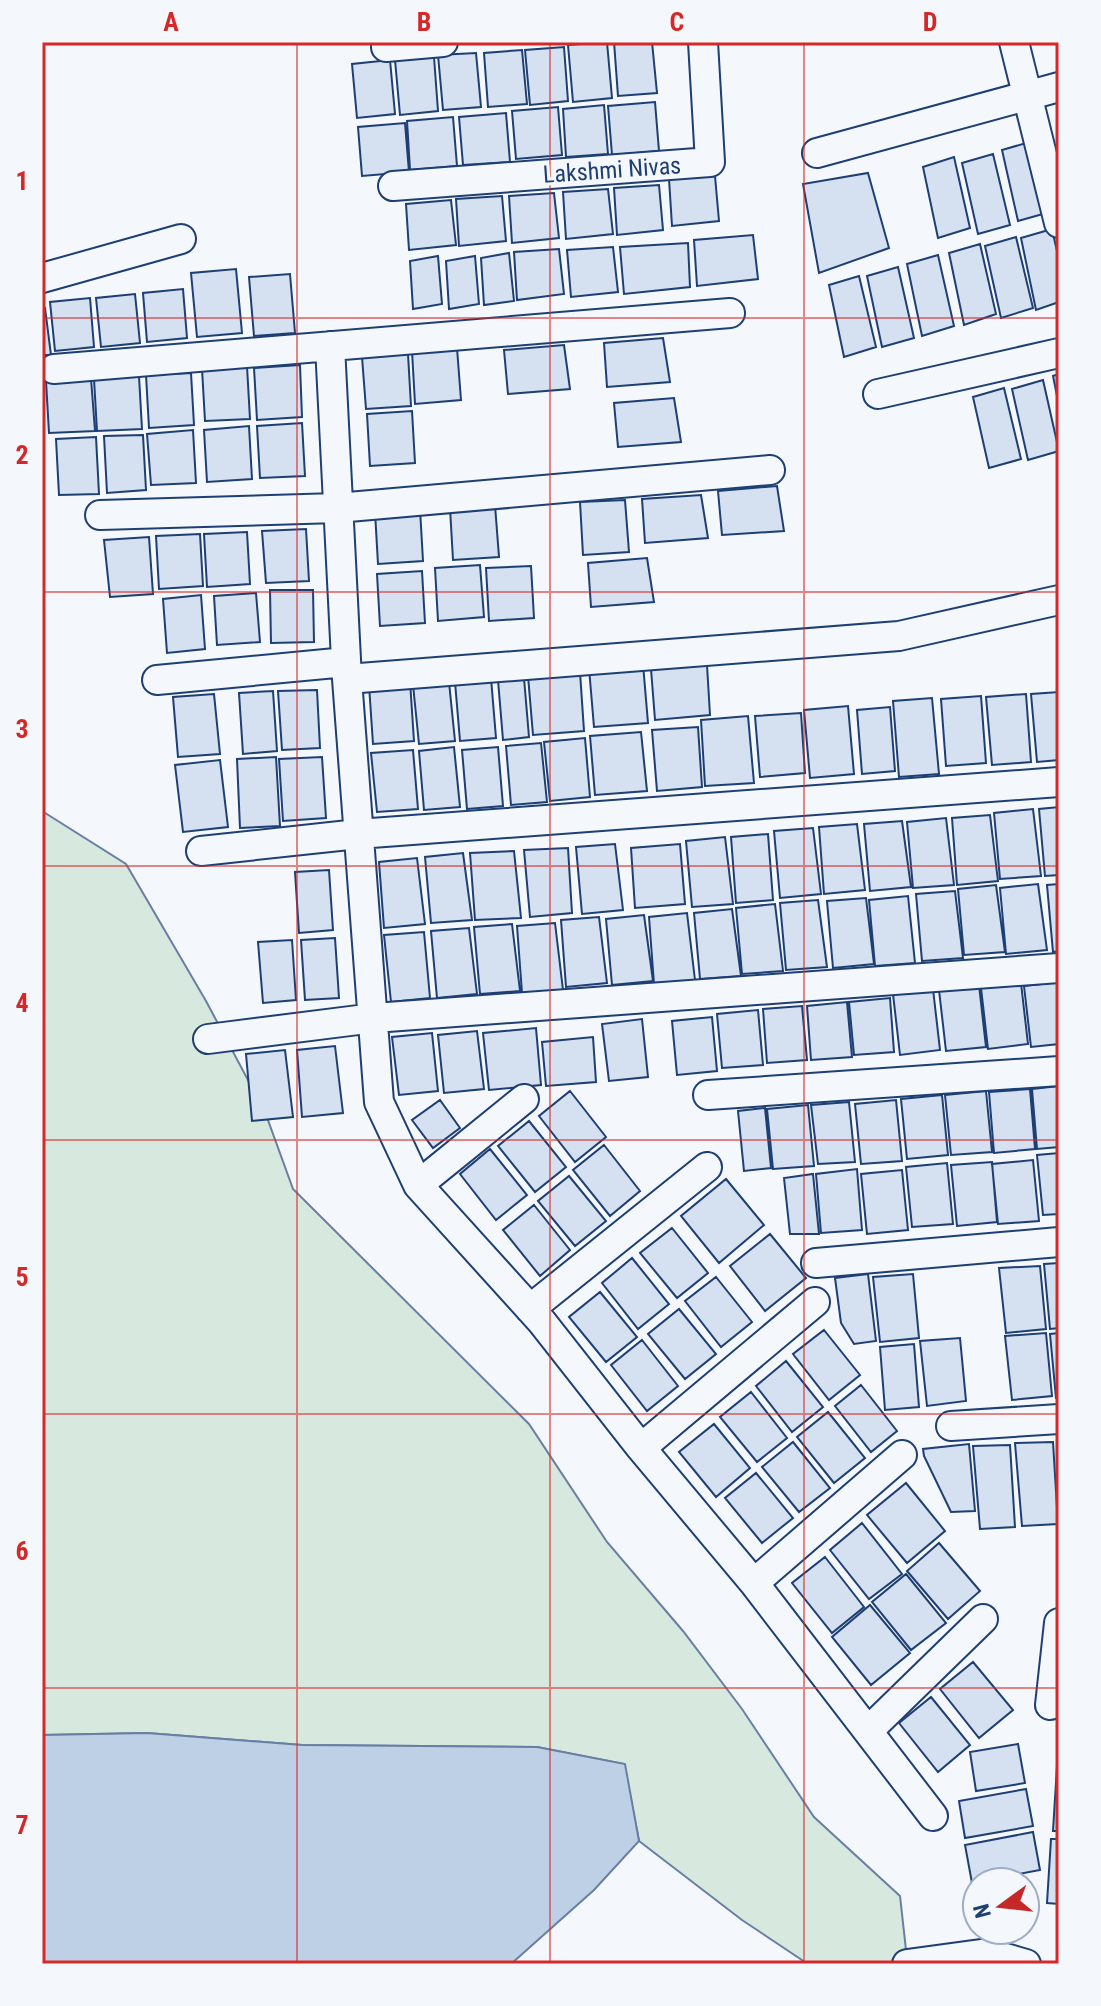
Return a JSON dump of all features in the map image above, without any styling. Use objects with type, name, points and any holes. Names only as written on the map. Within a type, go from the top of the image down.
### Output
[{"type":"street","points":[[386,47],[443,42]]},
{"type":"street","name":"Lakshmi Nivas","points":[[393,186],[710,162],[703,42]]},
{"type":"street","points":[[1014,42],[1059,223]]},
{"type":"street","points":[[817,153],[1059,87]]},
{"type":"street","points":[[42,278],[181,239]]},
{"type":"street","points":[[54,369],[730,313]]},
{"type":"street","points":[[330,346],[346,671],[379,1102],[418,1185],[530,1309],[754,1583],[933,1816]]},
{"type":"street","points":[[878,394],[1059,353]]},
{"type":"street","points":[[100,515],[337,508],[770,470]]},
{"type":"street","points":[[157,680],[899,636],[1059,600]]},
{"type":"street","points":[[201,851],[358,834],[1059,782]]},
{"type":"street","points":[[208,1039],[374,1018],[1059,968]]},
{"type":"street","points":[[708,1095],[1059,1071]]},
{"type":"street","points":[[418,1185],[524,1099]]},
{"type":"street","points":[[530,1309],[707,1167]]},
{"type":"street","points":[[816,1263],[1059,1242]]},
{"type":"street","points":[[641,1448],[815,1302]]},
{"type":"street","points":[[951,1426],[1059,1419]]},
{"type":"street","points":[[754,1583],[902,1455]]},
{"type":"street","points":[[868,1731],[983,1619]]},
{"type":"street","points":[[1050,1705],[1059,1623]]},
{"type":"street","points":[[907,1964],[988,1953],[1026,1964]]},
{"type":"shaded area","points":[[42,811],[126,864],[206,1001],[265,1112],[293,1189],[529,1424],[607,1542],[683,1631],[742,1709],[814,1817],[900,1896],[907,1959],[902,1964],[808,1964],[742,1920],[639,1841],[624,1764],[537,1747],[302,1745],[147,1733],[42,1735]]},
{"type":"water","points":[[147,1733],[302,1745],[537,1747],[625,1764],[639,1841],[594,1890],[511,1964],[42,1964],[42,1735]]},
{"type":"building","points":[[607,42],[612,98],[573,102],[568,45]]},
{"type":"building","points":[[614,42],[652,42],[657,93],[618,96]]},
{"type":"building","points":[[564,47],[568,101],[530,105],[525,50]]},
{"type":"building","points":[[522,50],[527,104],[488,107],[484,53]]},
{"type":"building","points":[[476,53],[481,107],[443,110],[438,55]]},
{"type":"building","points":[[434,57],[438,111],[400,115],[395,60]]},
{"type":"building","points":[[390,60],[395,114],[357,118],[352,64]]},
{"type":"building","points":[[655,102],[659,151],[612,155],[608,106]]},
{"type":"building","points":[[604,105],[608,154],[566,157],[563,109]]},
{"type":"building","points":[[558,107],[562,155],[516,159],[512,111]]},
{"type":"building","points":[[506,113],[510,162],[463,165],[459,117]]},
{"type":"building","points":[[453,117],[457,166],[410,170],[407,121]]},
{"type":"building","points":[[405,123],[409,172],[362,176],[358,127]]},
{"type":"building","points":[[1033,141],[1050,212],[1018,221],[1002,150]]},
{"type":"building","points":[[993,154],[1010,225],[978,234],[962,163]]},
{"type":"building","points":[[954,157],[970,228],[938,238],[923,167]]},
{"type":"building","points":[[868,173],[889,248],[819,273],[803,184]]},
{"type":"building","points":[[715,176],[719,221],[672,226],[669,179]]},
{"type":"building","points":[[659,185],[663,230],[617,235],[614,188]]},
{"type":"building","points":[[608,189],[613,234],[566,239],[563,192]]},
{"type":"building","points":[[554,193],[559,238],[512,243],[509,196]]},
{"type":"building","points":[[502,196],[506,241],[459,246],[456,199]]},
{"type":"building","points":[[451,200],[456,245],[409,250],[406,204]]},
{"type":"building","points":[[1052,229],[1059,260],[1059,302],[1036,310],[1021,238]]},
{"type":"building","points":[[753,235],[758,279],[697,286],[694,240]]},
{"type":"building","points":[[1016,237],[1033,308],[1001,318],[985,246]]},
{"type":"building","points":[[688,243],[690,287],[624,294],[620,247]]},
{"type":"building","points":[[980,244],[996,314],[964,325],[949,253]]},
{"type":"building","points":[[613,247],[618,292],[571,297],[567,250]]},
{"type":"building","points":[[559,249],[564,294],[517,300],[514,252]]},
{"type":"building","points":[[509,253],[514,301],[484,305],[481,258]]},
{"type":"building","points":[[938,255],[954,326],[922,336],[907,264]]},
{"type":"building","points":[[438,256],[442,304],[413,309],[410,261]]},
{"type":"building","points":[[475,256],[479,304],[449,309],[446,261]]},
{"type":"building","points":[[898,267],[914,338],[882,347],[867,276]]},
{"type":"building","points":[[236,269],[242,333],[197,337],[191,273]]},
{"type":"building","points":[[290,274],[295,333],[254,336],[249,277]]},
{"type":"building","points":[[859,276],[876,347],[844,357],[829,285]]},
{"type":"building","points":[[183,289],[187,338],[147,342],[143,293]]},
{"type":"building","points":[[135,294],[140,343],[101,347],[96,298]]},
{"type":"building","points":[[90,298],[94,347],[55,351],[50,302]]},
{"type":"building","points":[[42,308],[45,308],[51,355],[42,355]]},
{"type":"building","points":[[663,338],[670,382],[607,387],[604,343]]},
{"type":"building","points":[[564,345],[570,389],[508,394],[504,350]]},
{"type":"building","points":[[457,348],[461,400],[415,404],[412,351]]},
{"type":"building","points":[[408,354],[411,406],[366,409],[362,357]]},
{"type":"building","points":[[300,365],[302,417],[257,420],[254,368]]},
{"type":"building","points":[[247,366],[250,419],[205,421],[202,369]]},
{"type":"building","points":[[191,373],[194,425],[149,428],[146,375]]},
{"type":"building","points":[[1059,374],[1059,406],[1053,376]]},
{"type":"building","points":[[139,376],[142,429],[97,431],[94,379]]},
{"type":"building","points":[[91,378],[95,431],[49,433],[46,381]]},
{"type":"building","points":[[1043,380],[1059,451],[1028,460],[1012,389]]},
{"type":"building","points":[[1004,388],[1021,459],[989,468],[973,397]]},
{"type":"building","points":[[674,398],[681,442],[618,447],[614,403]]},
{"type":"building","points":[[412,411],[415,463],[370,466],[367,414]]},
{"type":"building","points":[[302,423],[305,476],[260,478],[257,426]]},
{"type":"building","points":[[249,426],[252,479],[207,482],[204,430]]},
{"type":"building","points":[[193,430],[196,483],[151,485],[147,434]]},
{"type":"building","points":[[143,435],[146,490],[107,493],[104,436]]},
{"type":"building","points":[[96,437],[99,494],[59,495],[56,439]]},
{"type":"building","points":[[777,486],[784,531],[722,535],[718,491]]},
{"type":"building","points":[[701,495],[708,538],[645,543],[642,499]]},
{"type":"building","points":[[625,500],[629,552],[583,555],[580,502]]},
{"type":"building","points":[[495,505],[499,557],[453,560],[450,508]]},
{"type":"building","points":[[420,509],[423,561],[378,564],[375,512]]},
{"type":"building","points":[[306,529],[309,581],[266,583],[262,531]]},
{"type":"building","points":[[247,532],[250,584],[207,587],[204,534]]},
{"type":"building","points":[[200,534],[203,586],[159,589],[156,536]]},
{"type":"building","points":[[149,537],[153,594],[110,597],[104,540]]},
{"type":"building","points":[[647,558],[654,602],[591,607],[588,563]]},
{"type":"building","points":[[480,565],[484,617],[438,621],[435,568]]},
{"type":"building","points":[[531,566],[534,618],[489,621],[486,568]]},
{"type":"building","points":[[422,571],[425,623],[380,626],[377,574]]},
{"type":"building","points":[[270,590],[313,590],[314,642],[271,643]]},
{"type":"building","points":[[256,593],[260,642],[217,645],[214,596]]},
{"type":"building","points":[[201,595],[205,649],[167,653],[163,599]]},
{"type":"building","points":[[643,664],[648,723],[594,727],[589,668]]},
{"type":"building","points":[[707,665],[710,715],[655,720],[651,669]]},
{"type":"building","points":[[580,672],[584,731],[533,735],[528,676]]},
{"type":"building","points":[[491,678],[496,738],[460,741],[455,682]]},
{"type":"building","points":[[524,678],[529,737],[503,740],[498,680]]},
{"type":"building","points":[[410,681],[414,741],[373,744],[369,685]]},
{"type":"building","points":[[449,682],[455,741],[419,744],[413,685]]},
{"type":"building","points":[[317,690],[320,748],[282,750],[278,691]]},
{"type":"building","points":[[273,691],[277,751],[243,754],[239,693]]},
{"type":"building","points":[[1059,692],[1059,760],[1037,762],[1031,694]]},
{"type":"building","points":[[214,694],[220,754],[178,757],[173,697]]},
{"type":"building","points":[[1026,694],[1031,762],[992,765],[986,697]]},
{"type":"building","points":[[981,696],[986,763],[946,766],[941,699]]},
{"type":"building","points":[[932,698],[939,774],[899,777],[893,701]]},
{"type":"building","points":[[848,706],[854,774],[810,778],[804,710]]},
{"type":"building","points":[[890,707],[895,771],[862,774],[857,710]]},
{"type":"building","points":[[801,713],[805,773],[760,777],[755,716]]},
{"type":"building","points":[[748,716],[754,783],[705,786],[701,720]]},
{"type":"building","points":[[698,727],[702,787],[657,791],[652,730]]},
{"type":"building","points":[[641,732],[647,791],[595,795],[590,736]]},
{"type":"building","points":[[585,738],[590,797],[550,801],[544,742]]},
{"type":"building","points":[[541,743],[547,802],[511,805],[506,746]]},
{"type":"building","points":[[454,747],[460,807],[424,810],[419,751]]},
{"type":"building","points":[[498,747],[503,806],[467,809],[462,750]]},
{"type":"building","points":[[413,750],[418,809],[377,812],[371,753]]},
{"type":"building","points":[[276,757],[280,826],[240,828],[237,759]]},
{"type":"building","points":[[322,757],[326,818],[283,821],[279,759]]},
{"type":"building","points":[[220,760],[228,827],[183,832],[175,765]]},
{"type":"building","points":[[1059,807],[1059,875],[1045,876],[1039,809]]},
{"type":"building","points":[[1033,809],[1041,876],[1000,879],[994,813]]},
{"type":"building","points":[[990,815],[998,881],[957,885],[952,818]]},
{"type":"building","points":[[946,818],[954,885],[913,888],[907,822]]},
{"type":"building","points":[[902,821],[911,887],[870,891],[864,824]]},
{"type":"building","points":[[857,824],[865,890],[824,894],[819,827]]},
{"type":"building","points":[[813,828],[821,894],[780,898],[774,831]]},
{"type":"building","points":[[768,834],[773,900],[736,903],[731,837]]},
{"type":"building","points":[[725,837],[733,904],[692,907],[686,841]]},
{"type":"building","points":[[615,844],[623,910],[582,914],[576,847]]},
{"type":"building","points":[[680,844],[685,904],[635,908],[631,848]]},
{"type":"building","points":[[568,848],[572,913],[530,917],[524,850]]},
{"type":"building","points":[[514,851],[521,918],[475,920],[470,853]]},
{"type":"building","points":[[463,853],[472,920],[431,923],[425,857]]},
{"type":"building","points":[[417,858],[425,924],[384,928],[379,862]]},
{"type":"building","points":[[329,870],[333,930],[299,933],[295,872]]},
{"type":"building","points":[[1038,884],[1047,950],[1006,954],[1000,888]]},
{"type":"building","points":[[1059,884],[1059,951],[1053,952],[1047,885]]},
{"type":"building","points":[[996,885],[1005,952],[964,955],[958,889]]},
{"type":"building","points":[[955,891],[963,958],[922,961],[916,894]]},
{"type":"building","points":[[908,896],[915,963],[875,966],[869,900]]},
{"type":"building","points":[[866,898],[874,964],[833,968],[827,901]]},
{"type":"building","points":[[818,900],[827,967],[786,970],[780,903]]},
{"type":"building","points":[[775,904],[783,971],[742,974],[736,908]]},
{"type":"building","points":[[732,909],[741,976],[700,979],[694,913]]},
{"type":"building","points":[[687,913],[695,980],[654,984],[649,917]]},
{"type":"building","points":[[644,915],[653,981],[612,985],[606,919]]},
{"type":"building","points":[[599,917],[607,983],[566,987],[561,920]]},
{"type":"building","points":[[555,923],[563,990],[522,993],[517,926]]},
{"type":"building","points":[[512,924],[520,991],[480,994],[474,927]]},
{"type":"building","points":[[469,928],[477,994],[437,998],[431,931]]},
{"type":"building","points":[[424,932],[430,998],[391,1002],[384,935]]},
{"type":"building","points":[[335,938],[339,998],[305,1000],[301,940]]},
{"type":"building","points":[[292,940],[296,1000],[263,1003],[258,942]]},
{"type":"building","points":[[1059,982],[1059,1044],[1031,1047],[1024,986]]},
{"type":"building","points":[[1021,983],[1028,1044],[988,1049],[981,988]]},
{"type":"building","points":[[979,985],[986,1047],[946,1051],[939,990]]},
{"type":"building","points":[[933,989],[940,1050],[900,1055],[893,994]]},
{"type":"building","points":[[890,998],[894,1052],[854,1055],[849,1002]]},
{"type":"building","points":[[847,1002],[852,1057],[811,1060],[807,1006]]},
{"type":"building","points":[[802,1006],[807,1060],[767,1063],[763,1009]]},
{"type":"building","points":[[758,1010],[763,1065],[722,1068],[717,1014]]},
{"type":"building","points":[[712,1017],[717,1071],[677,1075],[672,1021]]},
{"type":"building","points":[[642,1019],[648,1077],[609,1081],[602,1024]]},
{"type":"building","points":[[536,1028],[541,1085],[489,1090],[483,1033]]},
{"type":"building","points":[[477,1031],[484,1089],[444,1093],[438,1035]]},
{"type":"building","points":[[432,1033],[438,1091],[399,1095],[392,1037]]},
{"type":"building","points":[[593,1037],[596,1082],[546,1086],[542,1042]]},
{"type":"building","points":[[335,1046],[343,1113],[302,1117],[297,1050]]},
{"type":"building","points":[[285,1050],[293,1117],[252,1121],[246,1054]]},
{"type":"building","points":[[1059,1086],[1059,1147],[1037,1149],[1032,1089]]},
{"type":"building","points":[[1030,1089],[1035,1149],[994,1153],[989,1092]]},
{"type":"building","points":[[570,1091],[606,1137],[575,1162],[539,1116]]},
{"type":"building","points":[[986,1091],[992,1152],[951,1155],[945,1095]]},
{"type":"building","points":[[942,1095],[948,1155],[907,1159],[901,1099]]},
{"type":"building","points":[[440,1100],[460,1128],[433,1148],[412,1120]]},
{"type":"building","points":[[896,1100],[902,1161],[861,1164],[855,1104]]},
{"type":"building","points":[[849,1102],[855,1162],[818,1164],[811,1105]]},
{"type":"building","points":[[808,1105],[814,1166],[773,1169],[767,1109]]},
{"type":"building","points":[[765,1108],[771,1168],[744,1171],[738,1111]]},
{"type":"building","points":[[529,1121],[566,1167],[535,1192],[498,1146]]},
{"type":"building","points":[[604,1145],[640,1191],[610,1216],[573,1170]]},
{"type":"building","points":[[490,1149],[527,1195],[496,1220],[460,1174]]},
{"type":"building","points":[[1059,1153],[1059,1214],[1043,1215],[1037,1155]]},
{"type":"building","points":[[1033,1160],[1039,1221],[998,1224],[992,1164]]},
{"type":"building","points":[[992,1162],[997,1222],[957,1226],[951,1165]]},
{"type":"building","points":[[947,1163],[953,1224],[912,1227],[906,1167]]},
{"type":"building","points":[[857,1169],[862,1230],[821,1233],[816,1174]]},
{"type":"building","points":[[902,1170],[908,1230],[867,1234],[861,1174]]},
{"type":"building","points":[[813,1174],[819,1234],[790,1234],[784,1178]]},
{"type":"building","points":[[569,1176],[606,1221],[575,1246],[538,1201]]},
{"type":"building","points":[[726,1179],[764,1225],[719,1263],[681,1216]]},
{"type":"building","points":[[534,1205],[570,1250],[540,1276],[503,1230]]},
{"type":"building","points":[[672,1228],[708,1273],[677,1298],[640,1253]]},
{"type":"building","points":[[770,1234],[806,1278],[765,1311],[730,1266]]},
{"type":"building","points":[[632,1258],[669,1304],[638,1329],[602,1283]]},
{"type":"building","points":[[1059,1263],[1059,1328],[1050,1329],[1044,1264]]},
{"type":"building","points":[[1040,1266],[1046,1329],[1006,1333],[999,1268]]},
{"type":"building","points":[[868,1274],[876,1341],[854,1344],[841,1323],[835,1278]]},
{"type":"building","points":[[913,1274],[919,1338],[880,1342],[873,1277]]},
{"type":"building","points":[[716,1277],[752,1322],[721,1347],[685,1301]]},
{"type":"building","points":[[600,1292],[637,1337],[606,1362],[569,1317]]},
{"type":"building","points":[[679,1309],[716,1354],[685,1379],[648,1334]]},
{"type":"building","points":[[824,1330],[860,1375],[829,1400],[793,1354]]},
{"type":"building","points":[[1046,1333],[1052,1396],[1012,1400],[1005,1336]]},
{"type":"building","points":[[1059,1333],[1059,1398],[1056,1398],[1050,1334]]},
{"type":"building","points":[[960,1338],[966,1401],[927,1406],[920,1341]]},
{"type":"building","points":[[642,1340],[678,1386],[647,1411],[611,1365]]},
{"type":"building","points":[[914,1344],[919,1407],[885,1410],[880,1347]]},
{"type":"building","points":[[786,1361],[823,1407],[792,1432],[756,1386]]},
{"type":"building","points":[[861,1385],[897,1431],[871,1452],[835,1406]]},
{"type":"building","points":[[751,1392],[787,1438],[757,1462],[720,1417]]},
{"type":"building","points":[[828,1412],[865,1458],[834,1483],[797,1437]]},
{"type":"building","points":[[714,1424],[750,1468],[716,1497],[679,1452]]},
{"type":"building","points":[[793,1442],[830,1488],[799,1512],[762,1467]]},
{"type":"building","points":[[1053,1442],[1058,1524],[1022,1526],[1015,1443]]},
{"type":"building","points":[[969,1444],[975,1511],[951,1512],[923,1449]]},
{"type":"building","points":[[1010,1445],[1015,1527],[980,1529],[973,1446]]},
{"type":"building","points":[[756,1473],[793,1518],[762,1543],[725,1498]]},
{"type":"building","points":[[906,1483],[945,1531],[907,1563],[867,1515]]},
{"type":"building","points":[[862,1523],[902,1574],[869,1599],[830,1550]]},
{"type":"building","points":[[939,1543],[980,1591],[948,1619],[907,1571]]},
{"type":"building","points":[[825,1557],[864,1607],[832,1633],[792,1583]]},
{"type":"building","points":[[906,1574],[946,1623],[911,1650],[872,1602]]},
{"type":"building","points":[[870,1605],[910,1653],[871,1685],[832,1637]]},
{"type":"building","points":[[973,1662],[1013,1710],[979,1738],[940,1689]]},
{"type":"building","points":[[931,1697],[970,1745],[938,1772],[899,1723]]},
{"type":"building","points":[[1018,1744],[1025,1783],[976,1791],[970,1752]]},
{"type":"building","points":[[1057,1766],[1059,1831],[1053,1831]]},
{"type":"building","points":[[1026,1789],[1033,1826],[965,1838],[959,1801]]},
{"type":"building","points":[[1033,1832],[1039,1866],[969,1866],[965,1845]]},
{"type":"building","points":[[1051,1839],[1059,1839],[1059,1904],[1047,1903]]}]
